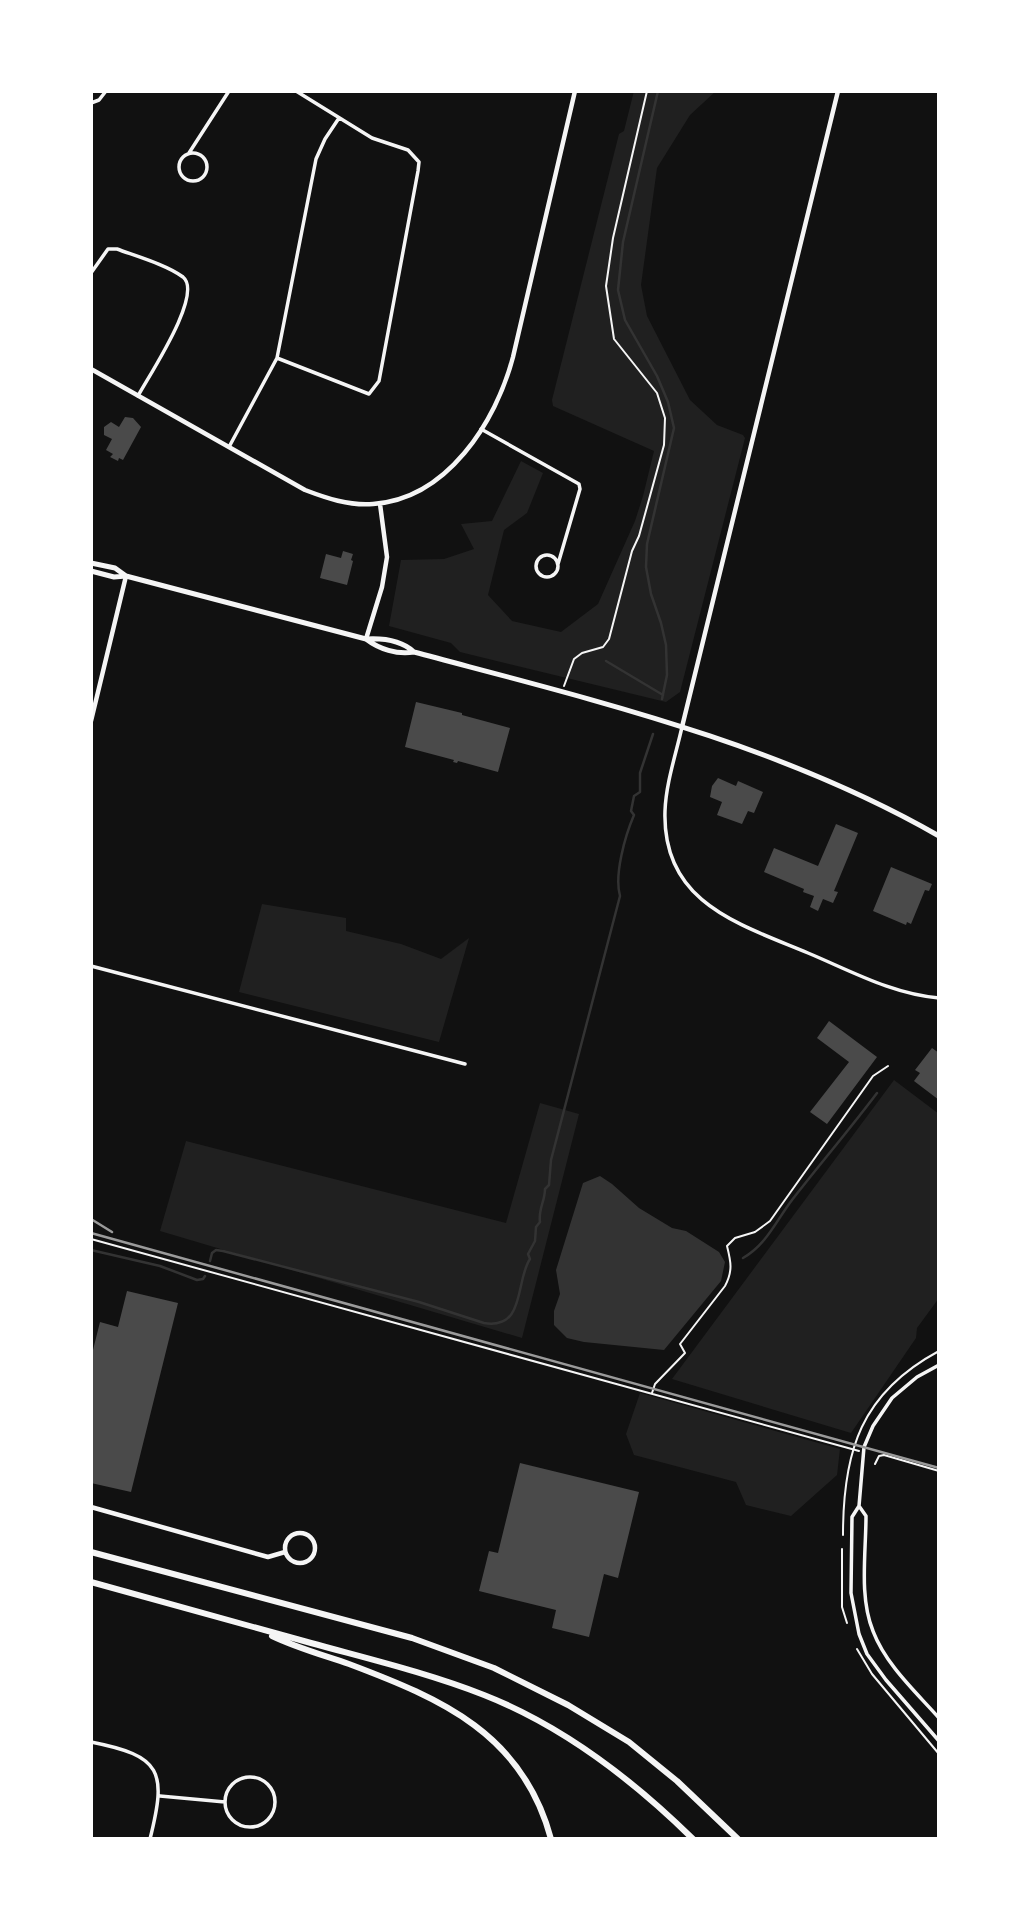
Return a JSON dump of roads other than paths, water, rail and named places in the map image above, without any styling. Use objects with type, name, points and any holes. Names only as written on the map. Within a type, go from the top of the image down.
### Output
[{"type":"highway","points":[[91,1552],[412,1638],[494,1668],[568,1705],[629,1742],[677,1781],[738,1839]]},
{"type":"highway","points":[[91,1581],[427,1676],[485,1695],[536,1720],[579,1746],[626,1779],[693,1839]]},
{"type":"highway","points":[[259,1629],[426,1696],[462,1715],[500,1745],[521,1773],[544,1814],[551,1839]]},
{"type":"main road","points":[[91,563],[116,568],[126,576]]},
{"type":"main road","points":[[91,571],[114,577],[126,576],[366,639],[385,649],[402,653],[414,652],[682,727],[791,765],[848,789],[939,836]]},
{"type":"street","points":[[91,103],[99,100],[106,91]]},
{"type":"street","points":[[188,153],[199,154],[206,161],[206,174],[197,181],[186,179],[180,172],[181,160],[229,91]]},
{"type":"street","points":[[277,358],[369,394],[379,380],[419,162],[408,150],[373,138],[296,91]]},
{"type":"street","points":[[91,369],[305,490],[331,500],[380,504],[403,497],[437,480],[462,456],[481,429],[506,381],[575,91]]},
{"type":"street","points":[[838,91],[682,727],[665,820],[674,860],[687,885],[700,899],[726,918],[897,991],[939,998]]},
{"type":"street","points":[[229,447],[277,358],[316,159],[339,118]]},
{"type":"street","points":[[91,273],[108,249],[117,248],[183,277],[187,283],[188,294],[181,317],[138,396]]},
{"type":"street","points":[[481,429],[579,484],[580,489],[556,573],[550,577],[543,576],[536,567],[538,560],[545,555],[554,557],[558,564]]},
{"type":"street","points":[[366,639],[386,565],[387,545],[380,504]]},
{"type":"street","points":[[91,721],[126,576]]},
{"type":"street","points":[[91,966],[465,1064]]},
{"type":"street","points":[[939,1365],[904,1387],[883,1410],[873,1426],[861,1460],[859,1506],[852,1517],[851,1593],[859,1634],[876,1667],[939,1741]]},
{"type":"street","points":[[859,1506],[866,1516],[866,1603],[873,1631],[895,1668],[939,1718]]},
{"type":"street","points":[[91,1507],[268,1557],[285,1552]]},
{"type":"street","points":[[293,1534],[307,1535],[314,1544],[313,1555],[302,1563],[292,1560],[285,1552],[285,1546],[293,1534]]},
{"type":"street","points":[[91,1742],[122,1748],[144,1759],[154,1771],[160,1796],[150,1839]]},
{"type":"street","points":[[251,1777],[270,1786],[275,1803],[272,1814],[265,1823],[253,1828],[239,1825],[232,1819],[226,1811],[225,1802],[234,1783],[251,1777]]},
{"type":"street","points":[[160,1796],[225,1802]]},
{"type":"waterway","points":[[658,91],[623,242],[618,290],[625,320],[657,376],[668,402],[674,428],[647,544],[646,567],[651,594],[666,645],[667,675],[662,699]]},
{"type":"waterway","points":[[606,661],[663,695]]},
{"type":"waterway","points":[[210,1261],[212,1253],[216,1250],[223,1251],[419,1302],[484,1323],[497,1323],[507,1319],[513,1312],[530,1259],[528,1254],[535,1241],[536,1227],[540,1222],[545,1189],[549,1185],[551,1160],[620,896],[618,877],[621,856],[634,815],[631,811],[634,796],[640,792],[640,773],[653,734]]},
{"type":"waterway","points":[[743,1258],[765,1239],[792,1200],[877,1093]]},
{"type":"waterway","points":[[91,1250],[160,1266],[197,1280],[205,1276]]},
{"type":"railway","points":[[91,1219],[112,1232]]},
{"type":"railway","points":[[91,1233],[939,1468]]}]
